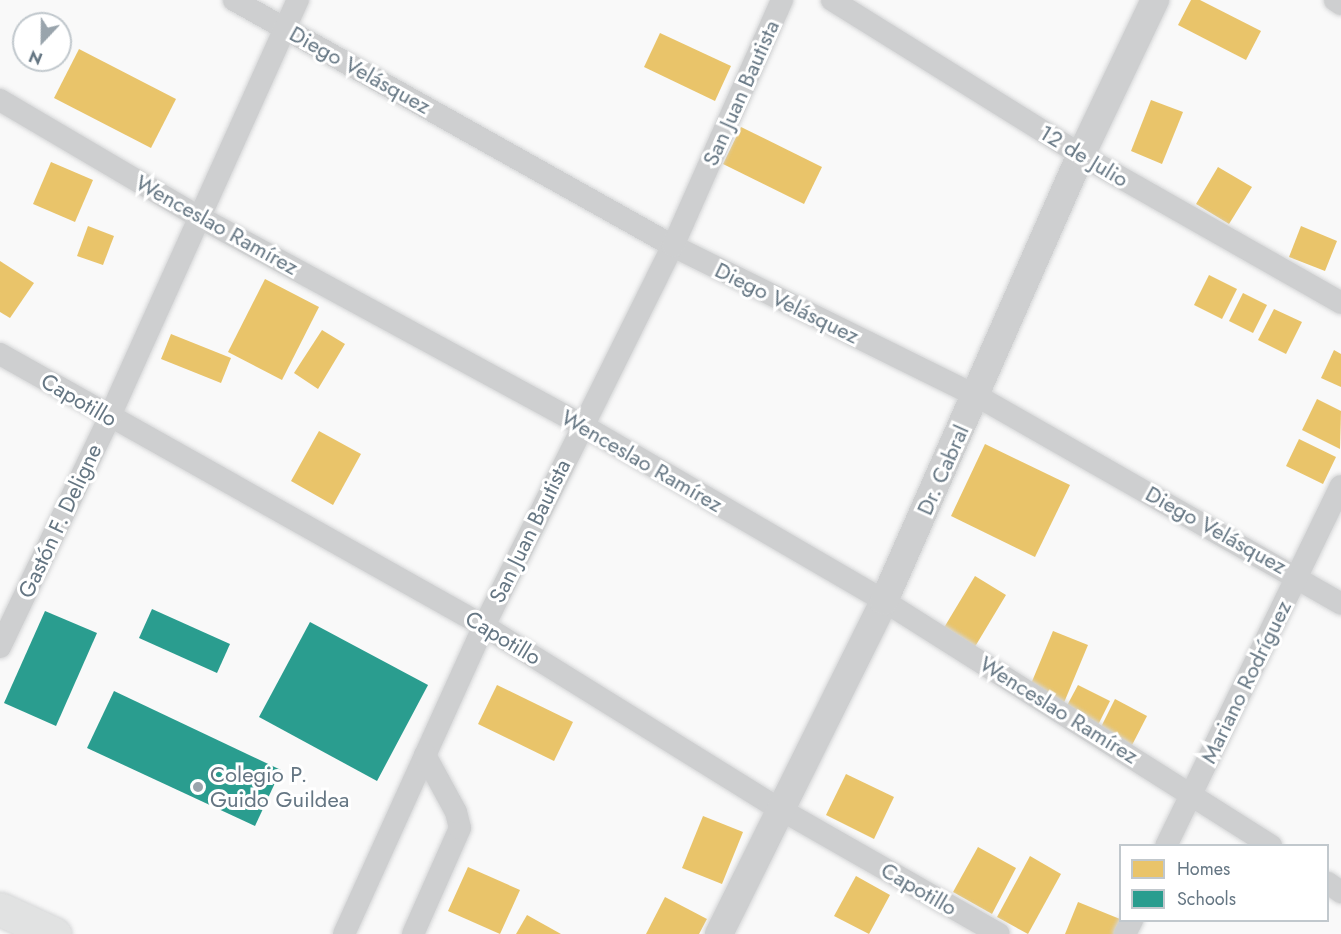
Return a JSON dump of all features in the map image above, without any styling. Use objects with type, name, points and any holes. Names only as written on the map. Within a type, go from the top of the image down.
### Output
[{"type":"main road","points":[[0,909],[54,934]]},
{"type":"street","name":"Diego Velásquez","points":[[234,0],[673,246],[977,396],[1298,576],[1341,604]]},
{"type":"street","name":"Gastón F. Deligne","points":[[0,647],[109,418],[298,0]]},
{"type":"street","name":"San Juan Bautista","points":[[344,934],[484,626],[673,246],[782,0]]},
{"type":"street","name":"12 de Julio","points":[[832,0],[1081,155],[1341,303]]},
{"type":"street","name":"Dr. Cabral","points":[[719,934],[778,808],[884,601],[977,396],[1081,155],[1155,0]]},
{"type":"street","points":[[1335,0],[1341,3]]},
{"type":"street","name":"Wenceslao Ramírez","points":[[0,100],[199,217],[582,425],[884,601],[1191,792],[1268,844]]},
{"type":"street","name":"Capotillo","points":[[0,354],[109,418],[484,626],[778,808],[999,934]]},
{"type":"street","name":"Mariano Rodríguez","points":[[1167,844],[1341,486]]},
{"type":"street","points":[[413,934],[460,828],[456,812],[425,755]]},
{"type":"building: Homes","points":[[1191,0],[1200,0],[1261,31],[1246,60],[1178,25]]},
{"type":"building: Homes","points":[[660,33],[731,66],[715,101],[644,67]]},
{"type":"building: Homes","points":[[79,49],[176,99],[151,148],[54,98],[67,72],[72,72],[72,63]]},
{"type":"building: Homes","points":[[1151,100],[1183,112],[1162,164],[1131,151]]},
{"type":"building: Homes","points":[[741,127],[822,167],[804,204],[723,164]]},
{"type":"building: Homes","points":[[51,162],[93,180],[75,222],[33,204]]},
{"type":"building: Homes","points":[[1218,167],[1252,187],[1229,224],[1196,204]]},
{"type":"building: Homes","points":[[88,226],[114,236],[103,265],[77,256]]},
{"type":"building: Homes","points":[[1301,226],[1337,241],[1325,271],[1289,257]]},
{"type":"building: Homes","points":[[0,261],[34,283],[10,318],[0,312]]},
{"type":"building: Homes","points":[[1209,275],[1237,289],[1222,319],[1194,305]]},
{"type":"building: Homes","points":[[265,279],[319,307],[282,380],[228,352]]},
{"type":"building: Homes","points":[[1243,293],[1267,305],[1253,333],[1229,321]]},
{"type":"building: Homes","points":[[1274,309],[1302,322],[1286,354],[1258,340]]},
{"type":"building: Homes","points":[[322,330],[345,344],[318,389],[294,373]]},
{"type":"building: Homes","points":[[171,334],[231,358],[221,383],[161,359]]},
{"type":"building: Homes","points":[[1334,350],[1341,354],[1341,387],[1321,378]]},
{"type":"building: Homes","points":[[1317,399],[1341,411],[1340,449],[1302,430]]},
{"type":"building: Homes","points":[[319,431],[361,454],[333,505],[291,481]]},
{"type":"building: Homes","points":[[1299,439],[1336,457],[1323,484],[1286,466]]},
{"type":"building: Homes","points":[[985,444],[1070,485],[1035,557],[951,516]]},
{"type":"building: Homes","points":[[975,576],[1006,595],[973,650],[942,631]]},
{"type":"building: Homes","points":[[1053,631],[1088,645],[1063,705],[1028,691]]},
{"type":"building: Homes","points":[[497,685],[573,722],[554,761],[478,724]]},
{"type":"building: Homes","points":[[1078,685],[1110,701],[1096,729],[1063,713]]},
{"type":"building: Homes","points":[[1115,699],[1147,716],[1130,749],[1098,733]]},
{"type":"building: Homes","points":[[846,774],[894,797],[874,839],[826,815]]},
{"type":"building: Homes","points":[[703,816],[743,832],[722,884],[682,868]]},
{"type":"building: Homes","points":[[978,847],[1016,868],[992,914],[953,892]]},
{"type":"building: Homes","points":[[1030,856],[1061,874],[1028,934],[997,917]]},
{"type":"building: Homes","points":[[468,867],[520,890],[500,934],[448,911]]},
{"type":"building: Homes","points":[[856,876],[890,895],[869,934],[834,916]]},
{"type":"building: Homes","points":[[665,897],[707,919],[699,934],[646,934]]},
{"type":"building: Homes","points":[[1078,902],[1119,919],[1116,934],[1065,934]]},
{"type":"building: Homes","points":[[527,915],[561,934],[516,934]]},
{"type":"building: Schools","points":[[152,609],[230,644],[217,673],[139,638]]},
{"type":"building: Schools","points":[[45,611],[97,633],[56,726],[4,703]]},
{"type":"building: Schools","points":[[310,622],[428,685],[377,781],[259,717]]},
{"type":"building: Schools","points":[[114,691],[281,770],[255,826],[87,748]]},
{"type":"place","name":"Colegio P. Guido Guildea","points":[[198,787]]}]
